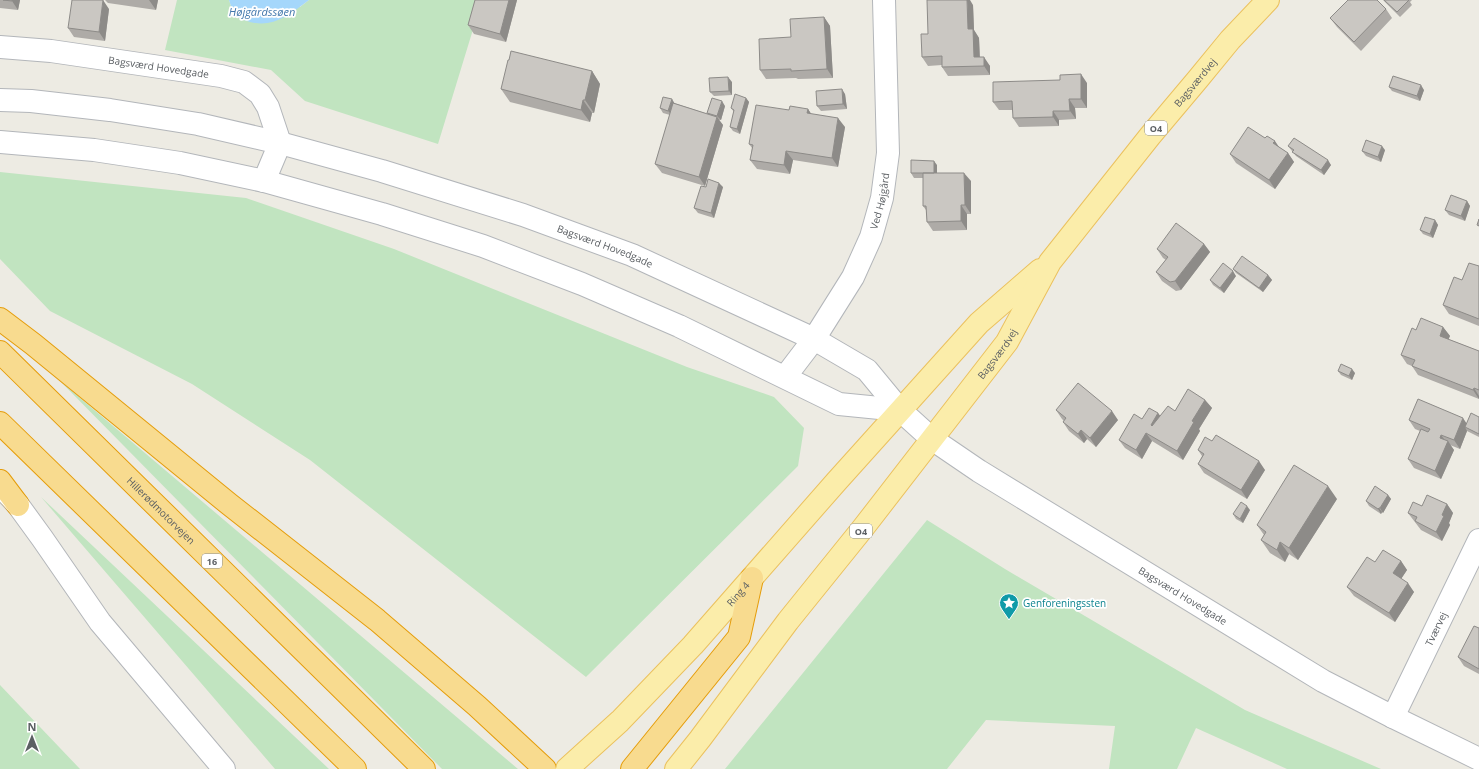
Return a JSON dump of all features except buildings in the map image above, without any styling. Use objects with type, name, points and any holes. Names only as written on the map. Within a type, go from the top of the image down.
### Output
[{"type":"highway","points":[[0,318],[235,509],[377,620],[477,706],[545,769]]},
{"type":"highway","name":"Hillerødmotorvejen","points":[[0,352],[424,769]]},
{"type":"highway","points":[[0,423],[355,769]]},
{"type":"highway","points":[[0,481],[18,505]]},
{"type":"highway","points":[[632,769],[739,637],[752,578]]},
{"type":"main road","name":"Bagsværdvej","points":[[932,439],[1007,342],[1050,262],[1150,136],[1225,45],[1268,0]]},
{"type":"main road","name":"Bagsværdvej","points":[[900,410],[979,323],[1050,262]]},
{"type":"main road","name":"Ring 4","points":[[567,769],[620,721],[693,645],[900,410]]},
{"type":"main road","name":"O4","points":[[676,769],[788,621],[932,439]]},
{"type":"street","name":"Ved Højgård","points":[[785,377],[814,339],[853,277],[871,237],[882,198],[888,154],[884,0]]},
{"type":"street","name":"Bagsværd Hovedgade","points":[[0,47],[81,55],[221,76],[244,82],[260,94],[268,106],[280,143]]},
{"type":"street","name":"Bagsværd Hovedgade","points":[[0,100],[30,101],[110,110],[198,124],[280,143],[382,171],[523,215],[632,255],[814,339],[867,370],[900,410],[932,439],[979,471],[1323,681],[1479,759]]},
{"type":"street","points":[[0,142],[94,150],[180,163],[264,181],[382,214],[483,246],[582,284],[679,326],[839,404],[900,410]]},
{"type":"street","points":[[264,181],[280,143]]},
{"type":"street","points":[[0,486],[18,505],[100,622],[224,769]]},
{"type":"street","name":"Tværvej","points":[[1393,717],[1479,540]]},
{"type":"green space","points":[[177,0],[229,0],[234,15],[300,7],[309,0],[482,0],[438,144],[305,101],[271,70],[165,50]]},
{"type":"green space","points":[[0,172],[246,198],[394,249],[687,367],[774,397],[804,428],[798,466],[586,677],[310,460],[192,384],[50,311],[0,259]]},
{"type":"green space","points":[[60,381],[518,769],[442,769]]},
{"type":"green space","points":[[41,497],[329,769],[275,769]]},
{"type":"green space","points":[[927,520],[1005,569],[1245,710],[1381,769],[1287,769],[1196,728],[1177,769],[1109,769],[1115,726],[986,720],[947,769],[725,769]]},
{"type":"green space","points":[[0,685],[80,769],[0,769]]},
{"type":"water","name":"Højgårdssøen","points":[[229,0],[309,0],[291,13],[273,22],[255,23],[234,15]]},
{"type":"place","name":"Genforeningssten","points":[[1009,620]]}]
